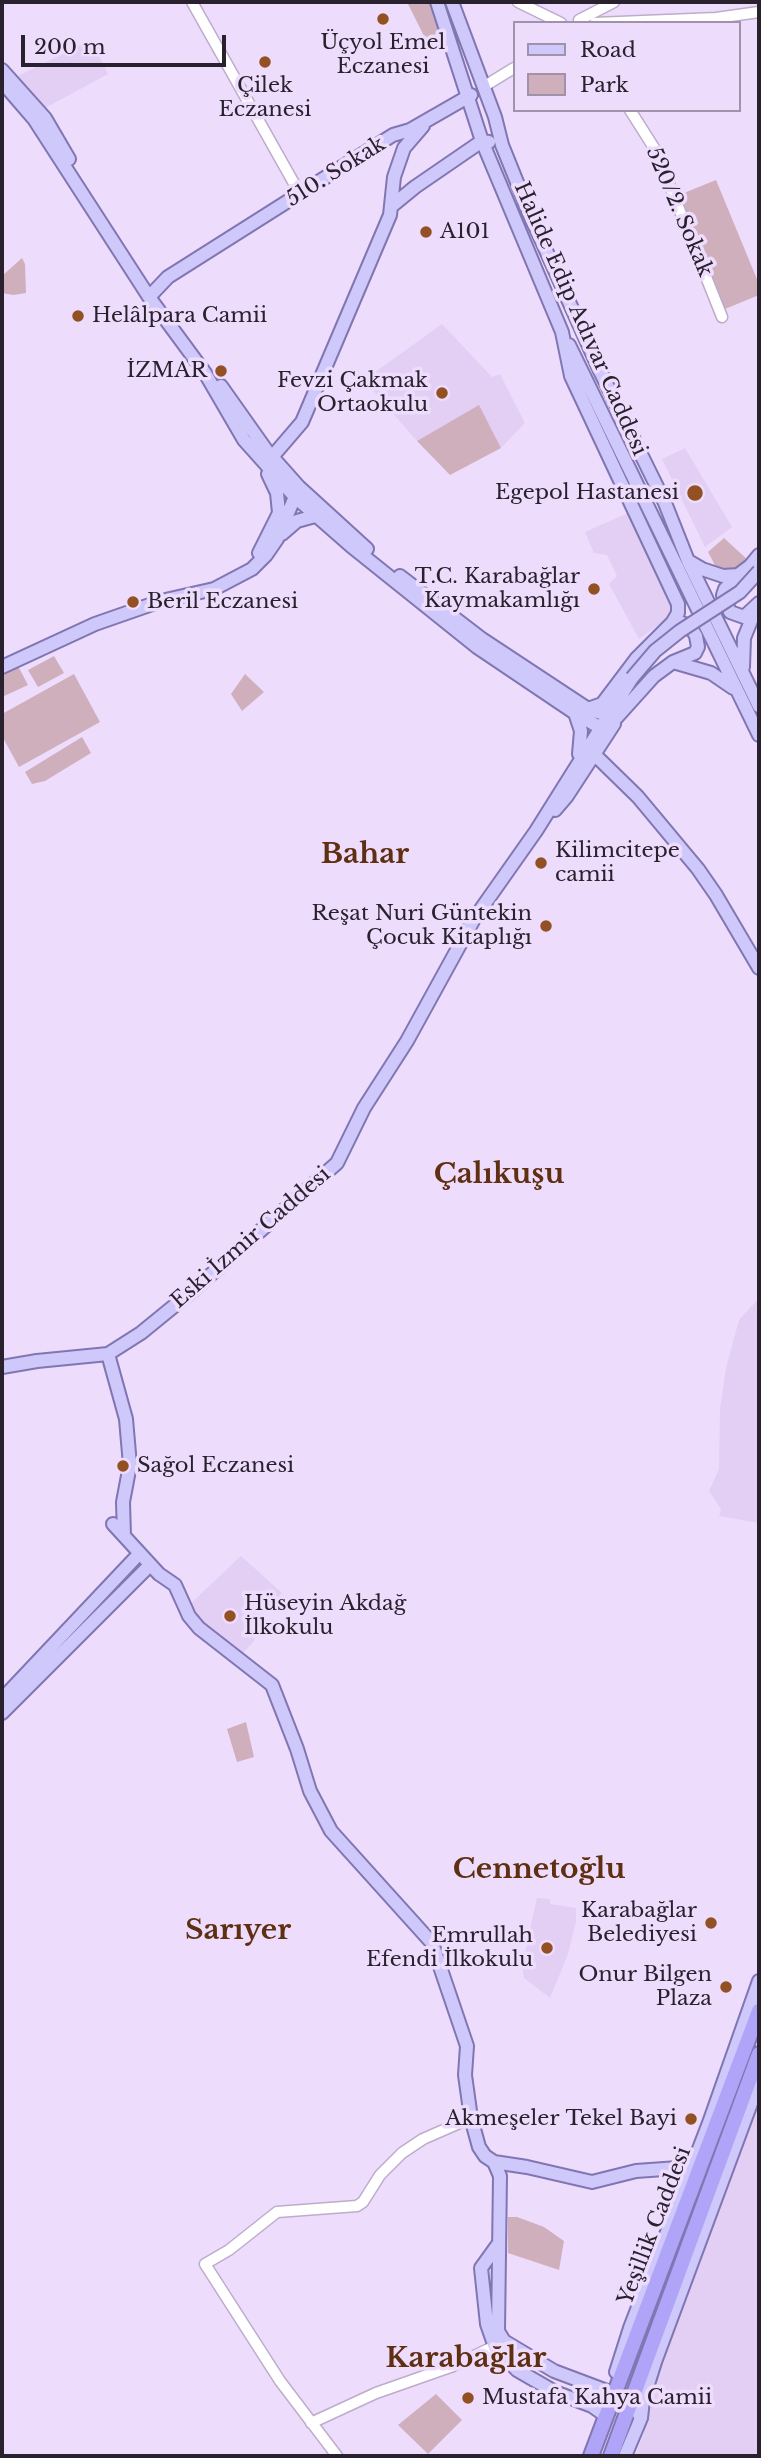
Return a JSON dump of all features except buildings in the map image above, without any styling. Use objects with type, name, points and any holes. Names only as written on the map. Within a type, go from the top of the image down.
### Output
[{"type":"highway","name":"Yeşillik Caddesi","points":[[591,2456],[620,2369],[759,2011]]},
{"type":"highway","name":"Yeşillik Caddesi","points":[[611,2456],[631,2400],[642,2386],[759,2054]]},
{"type":"highway","points":[[620,2369],[625,2380],[642,2386]]},
{"type":"main road","points":[[437,2],[482,141]]},
{"type":"main road","name":"Halide Edip Adıvar Caddesi","points":[[452,2],[517,182],[609,390],[665,503],[688,561],[759,706]]},
{"type":"main road","points":[[2,70],[45,118],[154,294]]},
{"type":"main road","points":[[2,82],[34,119],[267,456],[316,516],[477,647],[582,711],[601,713],[613,706]]},
{"type":"main road","name":"510. Sokak","points":[[154,294],[168,277],[393,135],[410,130],[483,87]]},
{"type":"main road","points":[[267,456],[294,433],[306,409],[370,266],[393,205],[394,177],[404,148],[428,120]]},
{"type":"main road","points":[[393,135],[404,148]]},
{"type":"main road","points":[[393,205],[482,141],[493,143],[517,182]]},
{"type":"main road","name":"Halide Edip Adıvar Caddesi","points":[[482,141],[588,397],[666,541],[713,644],[759,735]]},
{"type":"main road","points":[[394,177],[407,188],[415,187]]},
{"type":"main road","name":"510. Sokak","points":[[154,294],[192,263]]},
{"type":"main road","points":[[145,277],[168,277]]},
{"type":"main road","points":[[582,711],[602,704],[636,659],[672,623],[678,613],[677,600],[636,515],[588,397],[609,390]]},
{"type":"main road","points":[[267,456],[277,493],[279,513]]},
{"type":"main road","points":[[252,569],[279,513],[294,492]]},
{"type":"main road","points":[[2,667],[95,624],[161,601],[214,589],[252,569],[267,555],[277,539],[294,492]]},
{"type":"main road","points":[[294,492],[482,639],[582,711],[599,727],[615,722],[654,676],[673,662],[719,640],[722,629]]},
{"type":"main road","points":[[636,515],[666,541]]},
{"type":"main road","points":[[277,539],[297,521],[316,516]]},
{"type":"main road","points":[[759,555],[725,589],[723,595],[730,612],[744,617],[759,603]]},
{"type":"main road","points":[[688,561],[723,576]]},
{"type":"main road","name":"Eski İzmir Caddesi","points":[[2,1367],[108,1354],[141,1333],[190,1293],[337,1163],[364,1108],[407,1041],[474,919],[536,831],[613,706],[655,651],[680,631],[740,592],[759,572]]},
{"type":"main road","points":[[689,590],[691,580],[696,577],[738,575]]},
{"type":"main road","name":"Eski İzmir Caddesi","points":[[536,831],[568,796],[595,755],[615,722],[635,680],[660,656],[759,584]]},
{"type":"main road","points":[[744,675],[744,638],[748,622],[759,603]]},
{"type":"main road","points":[[672,623],[680,621],[690,626],[698,640],[695,653]]},
{"type":"main road","points":[[673,662],[711,673],[736,690]]},
{"type":"main road","points":[[577,764],[582,740],[582,711]]},
{"type":"main road","points":[[595,755],[638,797],[698,869],[759,968]]},
{"type":"main road","points":[[108,1354],[126,1419],[130,1465],[123,1502],[124,1536]]},
{"type":"main road","points":[[113,1524],[139,1554],[175,1585],[199,1628],[272,1685],[310,1791],[331,1831],[432,1943],[467,2046],[465,2076],[471,2118],[478,2147],[485,2156],[494,2162],[527,2171],[592,2182],[636,2171],[691,2167]]},
{"type":"main road","points":[[2,1699],[139,1554]]},
{"type":"main road","points":[[2,1713],[150,1564]]},
{"type":"main road","points":[[620,2369],[759,1981]]},
{"type":"main road","points":[[625,2456],[641,2418],[642,2386],[759,2082]]},
{"type":"main road","points":[[494,2162],[500,2176],[496,2322],[500,2344]]},
{"type":"main road","points":[[500,2243],[481,2268],[487,2324],[517,2370],[555,2392],[592,2406],[602,2418]]},
{"type":"main road","points":[[500,2344],[554,2371],[631,2400],[641,2418]]},
{"type":"street","points":[[192,2],[300,194]]},
{"type":"street","points":[[518,2],[557,21]]},
{"type":"street","points":[[580,21],[614,2]]},
{"type":"street","points":[[643,21],[716,18],[759,12]]},
{"type":"street","points":[[483,87],[512,69]]},
{"type":"street","name":"520/2. Sokak","points":[[631,112],[656,150],[722,317]]},
{"type":"street","points":[[337,2456],[279,2381],[205,2264],[229,2250],[277,2213],[357,2206],[363,2202],[380,2175],[402,2153],[423,2139],[471,2118]]},
{"type":"street","points":[[312,2423],[376,2393],[453,2366],[500,2344]]},
{"type":"shaded area","points":[[91,40],[108,74],[45,108],[18,76]]},
{"type":"shaded area","name":"Fevzi Çakmak Ortaokulu","points":[[442,324],[492,377],[500,374],[525,423],[501,448],[479,406],[417,441],[364,380]]},
{"type":"shaded area","name":"Egepol Hastanesi","points":[[685,448],[732,527],[705,547],[662,459]]},
{"type":"shaded area","points":[[628,513],[673,611],[667,619],[639,639],[609,584],[617,576],[607,555],[594,553],[585,532]]},
{"type":"shaded area","points":[[759,1298],[759,1523],[719,1516],[721,1509],[709,1491],[719,1469],[720,1409],[726,1368],[739,1320]]},
{"type":"shaded area","name":"Hüseyin Akdağ İlkokulu","points":[[241,1556],[282,1593],[249,1630],[255,1640],[241,1655],[207,1630],[191,1603]]},
{"type":"shaded area","name":"Emrullah Efendi İlkokulu","points":[[537,1898],[550,1899],[550,1904],[576,1908],[576,1922],[568,1954],[550,1998],[524,1978],[522,1966]]},
{"type":"shaded area","points":[[759,2098],[759,2456],[635,2456],[644,2433],[649,2394]]},
{"type":"green space","points":[[407,2],[432,2],[440,34],[426,40]]},
{"type":"green space","points":[[716,180],[759,284],[759,295],[725,309],[679,195]]},
{"type":"green space","points":[[22,258],[25,264],[26,293],[2,293],[2,276]]},
{"type":"green space","points":[[479,405],[501,448],[450,475],[417,441]]},
{"type":"green space","points":[[724,538],[749,561],[733,573],[717,569],[708,552]]},
{"type":"green space","points":[[54,656],[64,673],[38,687],[28,670]]},
{"type":"green space","points":[[18,666],[28,685],[2,697],[2,673]]},
{"type":"green space","points":[[74,674],[100,722],[19,767],[2,736],[2,714]]},
{"type":"green space","points":[[245,674],[264,692],[242,711],[231,694]]},
{"type":"green space","points":[[82,737],[91,753],[45,781],[32,784],[25,772]]},
{"type":"green space","points":[[246,1722],[254,1757],[237,1762],[227,1729]]},
{"type":"green space","points":[[508,2217],[517,2217],[544,2227],[564,2241],[559,2270],[508,2253]]},
{"type":"green space","points":[[436,2394],[462,2420],[428,2454],[398,2425]]},
{"type":"place","name":"Üçyol Emel Eczanesi","points":[[383,19]]},
{"type":"place","name":"Çilek Eczanesi","points":[[265,62]]},
{"type":"place","name":"A101","points":[[426,232]]},
{"type":"place","name":"Helâlpara Camii","points":[[78,316]]},
{"type":"place","name":"İZMAR","points":[[221,371]]},
{"type":"place","name":"Fevzi Çakmak Ortaokulu","points":[[442,393]]},
{"type":"place","name":"Egepol Hastanesi","points":[[695,493]]},
{"type":"place","name":"T.C. Karabağlar Kaymakamlığı","points":[[594,589]]},
{"type":"place","name":"Beril Eczanesi","points":[[133,602]]},
{"type":"place","name":"Kilimcitepe camii","points":[[541,863]]},
{"type":"place","name":"Reşat Nuri Güntekin Çocuk Kitaplığı","points":[[546,926]]},
{"type":"place","name":"Sağol Eczanesi","points":[[123,1466]]},
{"type":"place","name":"Hüseyin Akdağ İlkokulu","points":[[230,1616]]},
{"type":"place","name":"Karabağlar Belediyesi","points":[[711,1923]]},
{"type":"place","name":"Emrullah Efendi İlkokulu","points":[[547,1948]]},
{"type":"place","name":"Onur Bilgen Plaza","points":[[726,1987]]},
{"type":"place","name":"Akmeşeler Tekel Bayi","points":[[691,2119]]},
{"type":"place","name":"Mustafa Kahya Camii","points":[[468,2398]]},
{"type":"district","name":"Bahar","points":[[365,855]]},
{"type":"district","name":"Çalıkuşu","points":[[499,1175]]},
{"type":"district","name":"Cennetoğlu","points":[[539,1870]]},
{"type":"district","name":"Sarıyer","points":[[238,1931]]},
{"type":"district","name":"Karabağlar","points":[[466,2359]]}]
